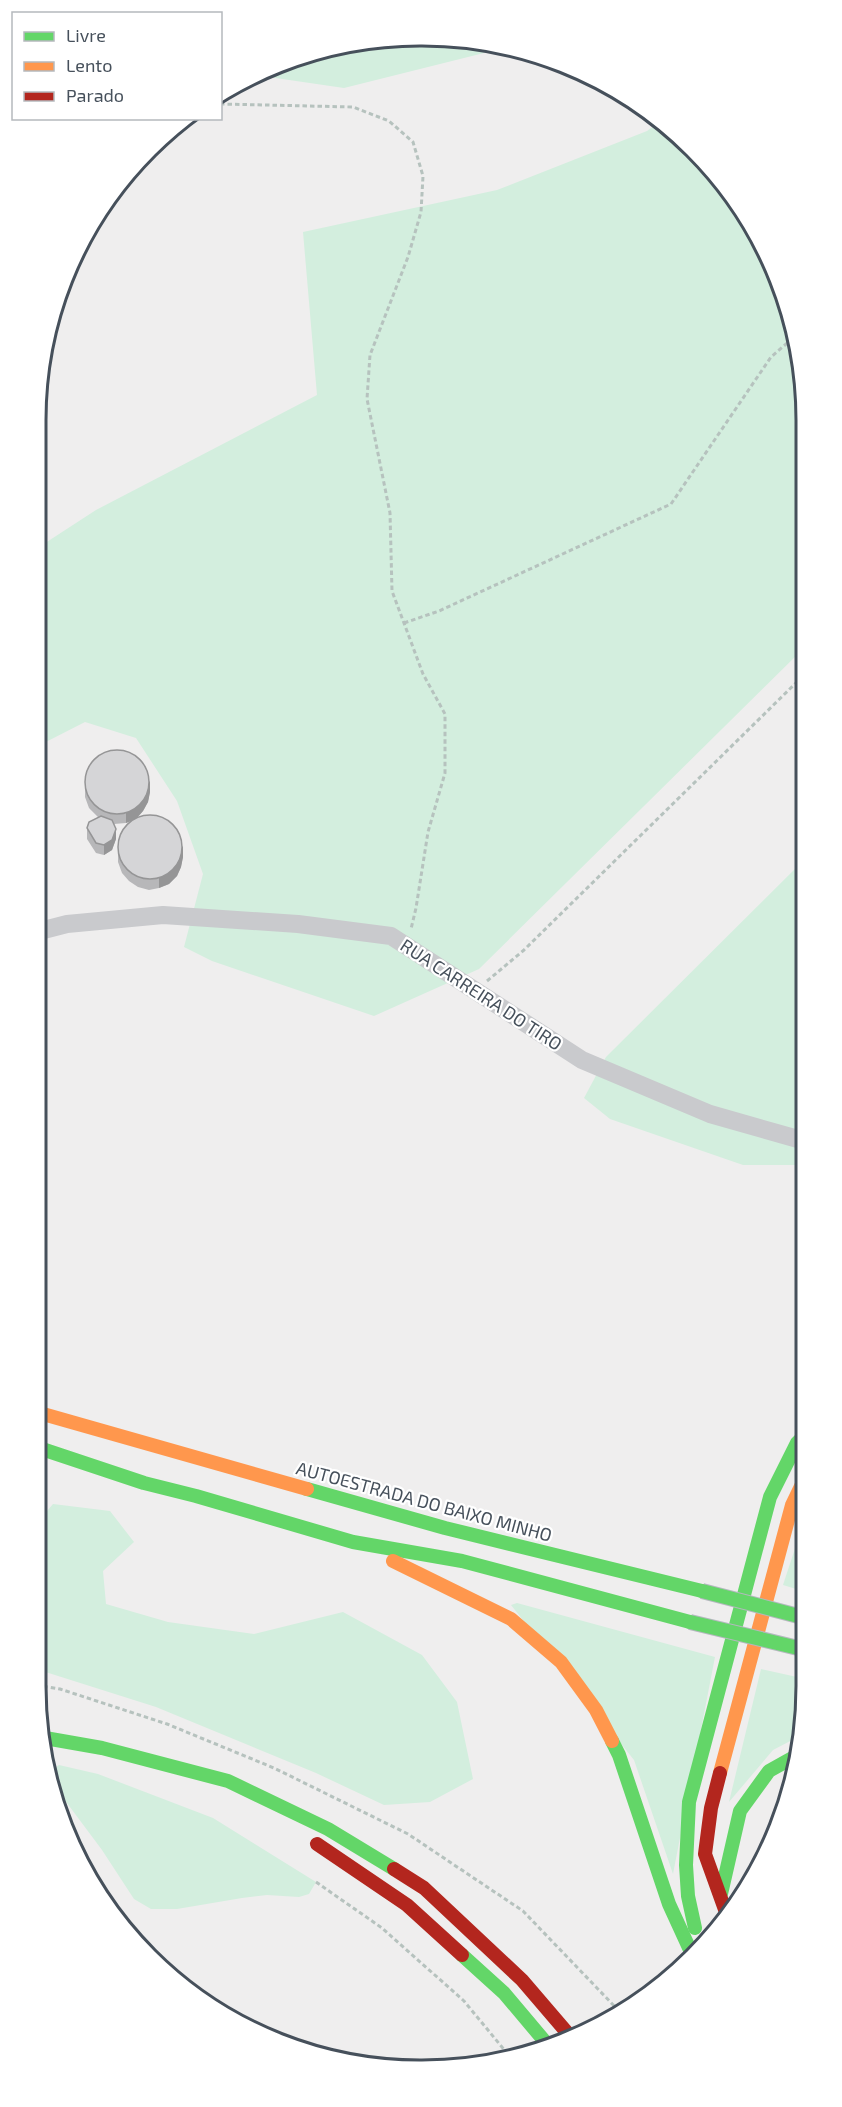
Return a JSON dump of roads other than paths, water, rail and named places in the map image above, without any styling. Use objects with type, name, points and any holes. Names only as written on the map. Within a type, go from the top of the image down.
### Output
[{"type":"main road","name":"AUTOESTRADA DO BAIXO MINHO","points":[[46,1415],[445,1528],[796,1615]]},
{"type":"main road","points":[[698,1938],[687,1902],[684,1848],[689,1802],[770,1497],[796,1443]]},
{"type":"main road","points":[[46,1450],[144,1483],[353,1542],[462,1562],[796,1648]]},
{"type":"main road","points":[[724,1905],[705,1854],[711,1808],[792,1505],[796,1497]]},
{"type":"main road","points":[[353,1542],[511,1619],[561,1662],[596,1710],[619,1755],[669,1904],[688,1948]]},
{"type":"main road","points":[[51,1739],[102,1749],[228,1781],[337,1835],[424,1888],[522,1980],[566,2031]]},
{"type":"main road","points":[[102,1749],[211,1790]]},
{"type":"main road","points":[[721,1894],[740,1811],[769,1771],[788,1761]]},
{"type":"main road","points":[[306,1838],[407,1905],[504,1993],[544,2040]]},
{"type":"street","name":"RUA CARREIRA DO TIRO","points":[[46,929],[67,924],[163,915],[298,924],[391,936],[582,1060],[710,1114],[796,1138]]}]
